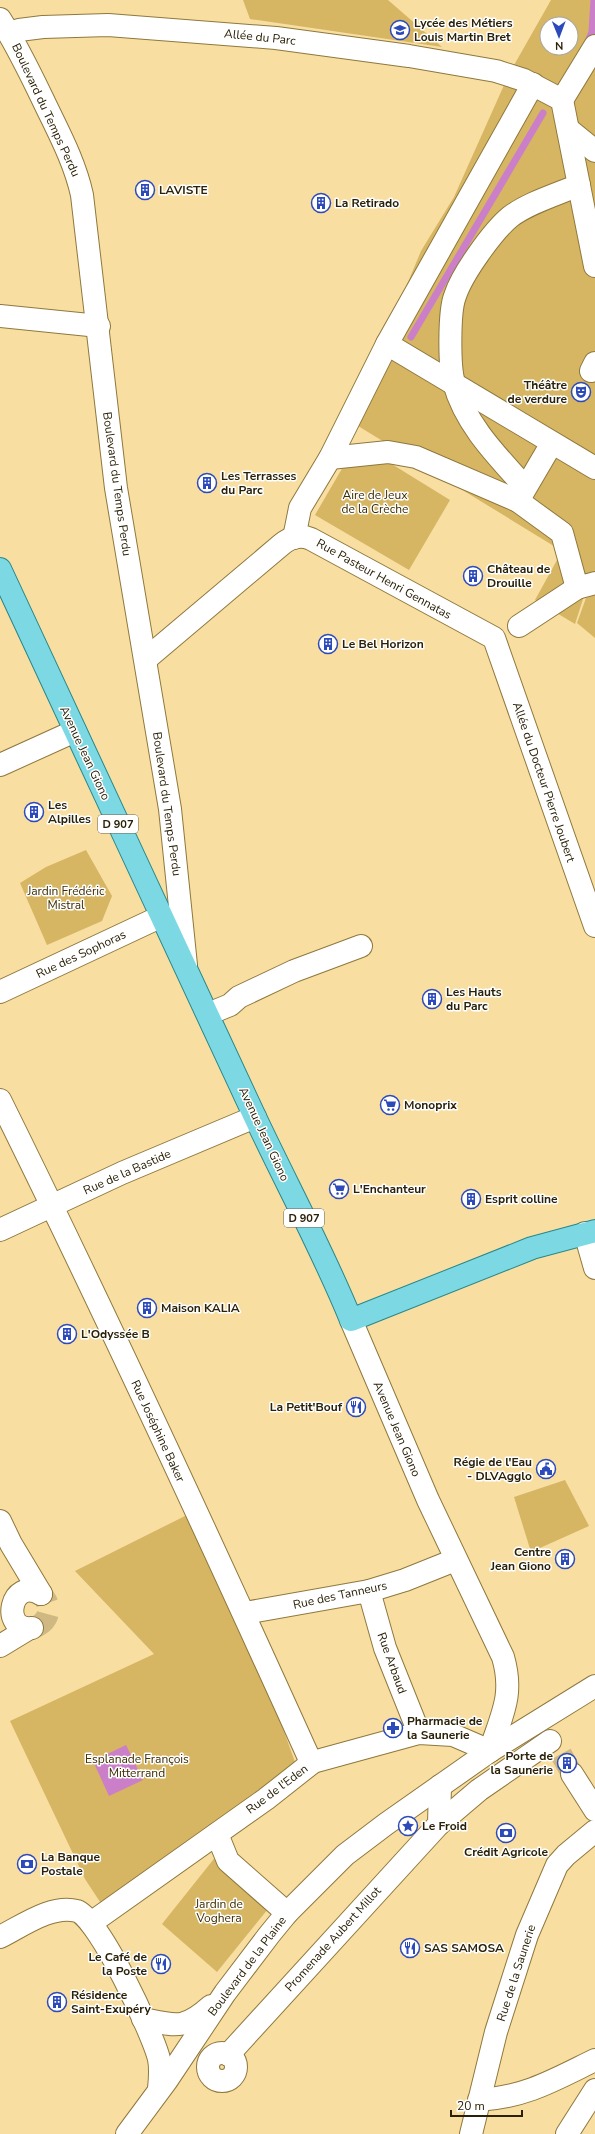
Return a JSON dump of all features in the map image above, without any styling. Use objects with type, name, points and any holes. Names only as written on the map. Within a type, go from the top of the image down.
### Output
[{"type":"main road","name":"Avenue Jean Giono","points":[[0,570],[186,965],[255,1117],[331,1270],[352,1320]]},
{"type":"main road","points":[[352,1320],[532,1248],[590,1232]]},
{"type":"street","name":"Allée du Parc","points":[[5,26],[43,27],[108,25],[235,34],[409,56],[509,74],[533,84],[562,100]]},
{"type":"street","name":"Boulevard du Temps Perdu","points":[[5,26],[66,148],[78,179],[99,326],[116,488],[146,660],[154,722],[170,809],[186,965]]},
{"type":"street","points":[[595,46],[562,100],[595,266]]},
{"type":"street","points":[[146,660],[281,545],[294,538],[300,508],[330,458],[387,344],[533,84]]},
{"type":"street","points":[[568,129],[595,151]]},
{"type":"street","points":[[519,626],[586,585],[562,533],[522,494],[477,431],[464,407],[454,383],[451,359],[454,296],[482,248],[502,224],[518,212],[579,185]]},
{"type":"street","points":[[0,316],[99,326]]},
{"type":"street","points":[[387,344],[595,468]]},
{"type":"street","points":[[522,494],[552,442]]},
{"type":"street","points":[[330,458],[388,452],[416,457],[522,494]]},
{"type":"street","name":"Rue Pasteur Henri Gennatas","points":[[294,538],[311,539],[494,638]]},
{"type":"street","name":"Allée du Docteur Pierre Joubert","points":[[494,638],[595,926]]},
{"type":"street","points":[[0,765],[75,731]]},
{"type":"street","name":"Rue des Sophoras","points":[[0,992],[162,916]]},
{"type":"street","points":[[208,1014],[230,1005],[239,997],[294,971],[361,946]]},
{"type":"street","name":"Rue Joséphine Baker","points":[[0,1100],[84,1269],[189,1498],[245,1613],[310,1760],[313,1762]]},
{"type":"street","name":"Rue de la Bastide","points":[[0,1230],[122,1173],[255,1117]]},
{"type":"street","points":[[590,1232],[595,1268]]},
{"type":"street","name":"Avenue Jean Giono","points":[[352,1320],[392,1417],[455,1560],[503,1657],[509,1681],[506,1703],[490,1751]]},
{"type":"street","points":[[0,1521],[11,1544],[41,1594],[29,1591],[19,1594],[11,1604],[11,1616],[25,1626]]},
{"type":"street","points":[[11,1544],[18,1578],[19,1594]]},
{"type":"street","name":"Rue des Tanneurs","points":[[245,1613],[369,1591],[405,1580],[455,1560]]},
{"type":"street","name":"Rue Arbaud","points":[[369,1591],[385,1648],[418,1733]]},
{"type":"street","points":[[0,1640],[25,1626]]},
{"type":"street","points":[[0,1646],[25,1626]]},
{"type":"street","name":"Boulevard de la Plaine","points":[[126,2134],[187,2052],[225,1993],[287,1913],[345,1856],[490,1751],[591,1688]]},
{"type":"street","name":"Promenade Aubert Millot","points":[[228,2055],[439,1824],[479,1790],[555,1748],[536,1722]]},
{"type":"street","name":"Rue de l'Eden","points":[[91,1923],[266,1799],[313,1762],[418,1733],[453,1736],[490,1751]]},
{"type":"street","points":[[572,1774],[595,1810]]},
{"type":"street","points":[[439,1824],[440,1786]]},
{"type":"street","name":"Rue de la Saunerie","points":[[471,2134],[478,2100],[496,2032],[525,1942],[553,1873],[566,1855],[595,1830]]},
{"type":"street","points":[[217,1834],[228,1862],[287,1913]]},
{"type":"street","points":[[0,1937],[45,1915],[61,1910],[78,1912],[91,1923],[109,1949],[143,2019],[160,2061],[159,2089]]},
{"type":"street","points":[[143,2019],[168,2024],[184,2024],[197,2019],[225,1993]]},
{"type":"street","points":[[478,2100],[519,2095],[549,2083],[595,2060]]},
{"type":"street","points":[[567,2134],[595,2090]]},
{"type":"green space","points":[[243,0],[388,0],[442,47],[250,19]]},
{"type":"green space","points":[[551,0],[595,0],[595,593],[584,596],[575,624],[535,600],[562,551],[350,421],[421,251],[454,197],[509,74],[539,21],[539,56],[579,56],[579,16],[542,16]]},
{"type":"green space","name":"Aire de Jeux de la Crèche","points":[[347,460],[390,463],[450,500],[409,570],[315,515]]},
{"type":"green space","points":[[595,595],[595,638],[577,623],[586,598]]},
{"type":"green space","name":"Jardin Frédéric Mistral","points":[[86,850],[112,896],[102,921],[47,945],[20,883],[46,867]]},
{"type":"green space","points":[[565,1480],[589,1526],[531,1552],[514,1497]]},
{"type":"green space","name":"Esplanade François Mitterrand","points":[[189,1514],[276,1709],[296,1765],[104,1908],[85,1879],[10,1721],[154,1654],[75,1571]]},
{"type":"green space","name":"Jardin de Voghera","points":[[217,1855],[272,1904],[217,1972],[162,1924]]},
{"type":"shaded area","points":[[126,1745],[143,1780],[109,1796],[93,1761]]},
{"type":"waterway","points":[[587,44],[592,32],[594,0]]},
{"type":"waterway","points":[[411,337],[543,113]]},
{"type":"tunnel","points":[[32,1628],[42,1623],[48,1614],[47,1604],[41,1594]]},
{"type":"tunnel","points":[[561,1754],[572,1774]]},
{"type":"place","name":"Lycée des Métiers Louis Martin Bret","points":[[400,30]]},
{"type":"place","name":"LAVISTE","points":[[145,190]]},
{"type":"place","name":"La Retirado","points":[[321,203]]},
{"type":"place","name":"Théâtre de verdure","points":[[581,392]]},
{"type":"place","name":"Les Terrasses du Parc","points":[[207,483]]},
{"type":"place","name":"Château de Drouille","points":[[473,576]]},
{"type":"place","name":"Le Bel Horizon","points":[[328,644]]},
{"type":"place","name":"Les Alpilles","points":[[34,812]]},
{"type":"place","name":"Les Hauts du Parc","points":[[432,999]]},
{"type":"place","name":"Monoprix","points":[[390,1105]]},
{"type":"place","name":"L'Enchanteur","points":[[339,1189]]},
{"type":"place","name":"Esprit colline","points":[[471,1199]]},
{"type":"place","name":"Maison KALIA","points":[[147,1308]]},
{"type":"place","name":"L'Odyssée B","points":[[67,1334]]},
{"type":"place","name":"La Petit'Bouf","points":[[356,1407]]},
{"type":"place","name":"Régie de l'Eau - DLVAgglo","points":[[546,1469]]},
{"type":"place","name":"Centre Jean Giono","points":[[565,1559]]},
{"type":"place","name":"Pharmacie de la Saunerie","points":[[393,1728]]},
{"type":"place","name":"Porte de la Saunerie","points":[[567,1763]]},
{"type":"place","name":"Le Froid","points":[[408,1826]]},
{"type":"place","name":"Crédit Agricole","points":[[506,1833]]},
{"type":"place","name":"La Banque Postale","points":[[27,1864]]},
{"type":"place","name":"SAS SAMOSA","points":[[410,1948]]},
{"type":"place","name":"Le Café de la Poste","points":[[161,1964]]},
{"type":"place","name":"Résidence Saint-Exupéry","points":[[57,2002]]}]
